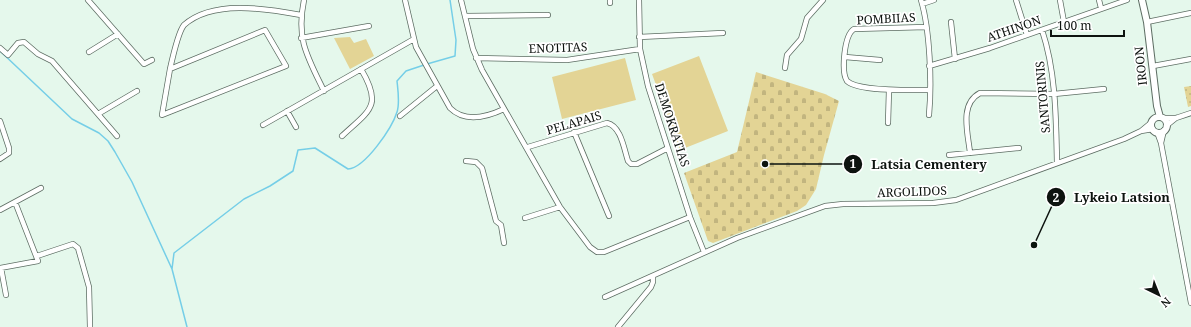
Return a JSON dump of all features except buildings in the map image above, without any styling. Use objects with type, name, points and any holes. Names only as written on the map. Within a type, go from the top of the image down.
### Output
[{"type":"street","points":[[88,0],[144,64],[152,60]]},
{"type":"street","points":[[304,0],[301,15],[301,38],[307,55],[324,91]]},
{"type":"street","points":[[405,0],[414,39],[437,86],[450,108],[459,115],[477,117],[496,113],[504,109]]},
{"type":"street","points":[[461,0],[476,58],[504,109],[528,147],[560,207],[590,247],[600,253],[690,217]]},
{"type":"street","name":"DEMOKRATIAS","points":[[639,0],[640,49],[648,86],[690,217],[704,252]]},
{"type":"street","points":[[785,68],[787,55],[801,39],[807,18],[823,0]]},
{"type":"street","points":[[929,115],[929,66],[926,27],[921,2],[934,0]]},
{"type":"street","points":[[1016,0],[1027,35]]},
{"type":"street","points":[[1060,0],[1064,22]]},
{"type":"street","points":[[1099,0],[1101,8]]},
{"type":"street","name":"ATHINON","points":[[929,66],[955,59],[1128,0]]},
{"type":"street","name":"IROON","points":[[1142,0],[1147,22],[1157,106],[1155,131]]},
{"type":"street","points":[[170,69],[265,30],[286,66],[162,115],[170,69],[183,26],[198,12],[218,5],[256,7],[301,15]]},
{"type":"street","points":[[1147,22],[1191,13]]},
{"type":"street","points":[[465,16],[548,15]]},
{"type":"street","points":[[951,22],[955,59]]},
{"type":"street","points":[[301,38],[368,26]]},
{"type":"street","name":"POMBIIAS","points":[[889,90],[854,85],[847,81],[844,74],[847,36],[854,29],[860,28],[926,27]]},
{"type":"street","name":"SANTORINIS","points":[[1042,30],[1048,53],[1054,94],[1057,163]]},
{"type":"street","points":[[639,38],[723,32]]},
{"type":"street","points":[[89,52],[118,34]]},
{"type":"street","points":[[263,125],[414,39]]},
{"type":"street","points":[[0,48],[8,55],[18,44],[24,42],[38,54],[54,63],[117,136]]},
{"type":"street","name":"ENOTITAS","points":[[476,58],[567,60],[640,49]]},
{"type":"street","points":[[845,57],[880,60]]},
{"type":"street","points":[[1153,66],[1191,59]]},
{"type":"street","points":[[342,136],[365,113],[372,102],[372,89],[361,69]]},
{"type":"street","points":[[400,116],[437,86]]},
{"type":"street","points":[[970,153],[967,110],[969,102],[980,93],[1054,94],[1104,89]]},
{"type":"street","points":[[888,123],[889,90],[930,90]]},
{"type":"street","points":[[98,114],[137,91]]},
{"type":"street","points":[[288,111],[296,127]]},
{"type":"street","points":[[1157,119],[1176,118],[1191,113]]},
{"type":"street","points":[[1176,118],[1165,128],[1155,131],[1162,143],[1191,303]]},
{"type":"street","points":[[1157,119],[1166,121],[1162,143]]},
{"type":"street","name":"ARGOLIDOS","points":[[605,297],[736,238],[825,206],[850,203],[949,202],[1113,143],[1141,131],[1157,119]]},
{"type":"street","points":[[0,121],[9,148],[8,153],[0,159]]},
{"type":"street","name":"PELAPAIS","points":[[528,147],[604,124],[613,125],[618,131],[628,161],[631,164],[637,164],[668,148]]},
{"type":"street","name":"ARGOLIDOS","points":[[1141,131],[1155,131]]},
{"type":"street","points":[[574,132],[609,216]]},
{"type":"street","points":[[948,155],[1019,148]]},
{"type":"street","points":[[466,161],[478,163],[482,168],[496,221],[501,225],[504,242]]},
{"type":"street","points":[[0,210],[41,188]]},
{"type":"street","points":[[6,295],[1,268],[38,261],[15,202]]},
{"type":"street","points":[[525,218],[560,207]]},
{"type":"street","points":[[37,256],[73,244],[78,248],[89,287],[90,327]]},
{"type":"street","points":[[618,327],[651,288],[653,282],[652,277]]},
{"type":"green space","points":[[350,37],[354,43],[366,39],[374,56],[350,69],[334,38]]},
{"type":"green space","points":[[699,56],[728,131],[680,150],[652,74]]},
{"type":"green space","points":[[625,58],[636,100],[562,119],[552,77]]},
{"type":"green space","points":[[756,72],[825,94],[839,101],[816,189],[806,205],[797,211],[713,243],[708,241],[684,173],[737,152]]},
{"type":"green space","points":[[1191,86],[1191,106],[1188,107],[1184,87]]},
{"type":"waterway","points":[[427,64],[455,56],[456,40],[450,0]]},
{"type":"waterway","points":[[0,51],[72,119],[99,133],[108,141],[132,182],[172,269],[187,327]]},
{"type":"waterway","points":[[172,269],[174,253],[244,199],[270,186],[293,171],[298,150],[315,148],[348,169],[355,167],[362,162],[370,155],[384,137],[394,119],[398,105],[397,81],[406,71],[424,65]]},
{"type":"place","name":"Latsia Cementery","points":[[765,164]]},
{"type":"place","name":"Lykeio Latsion","points":[[1034,245]]}]
